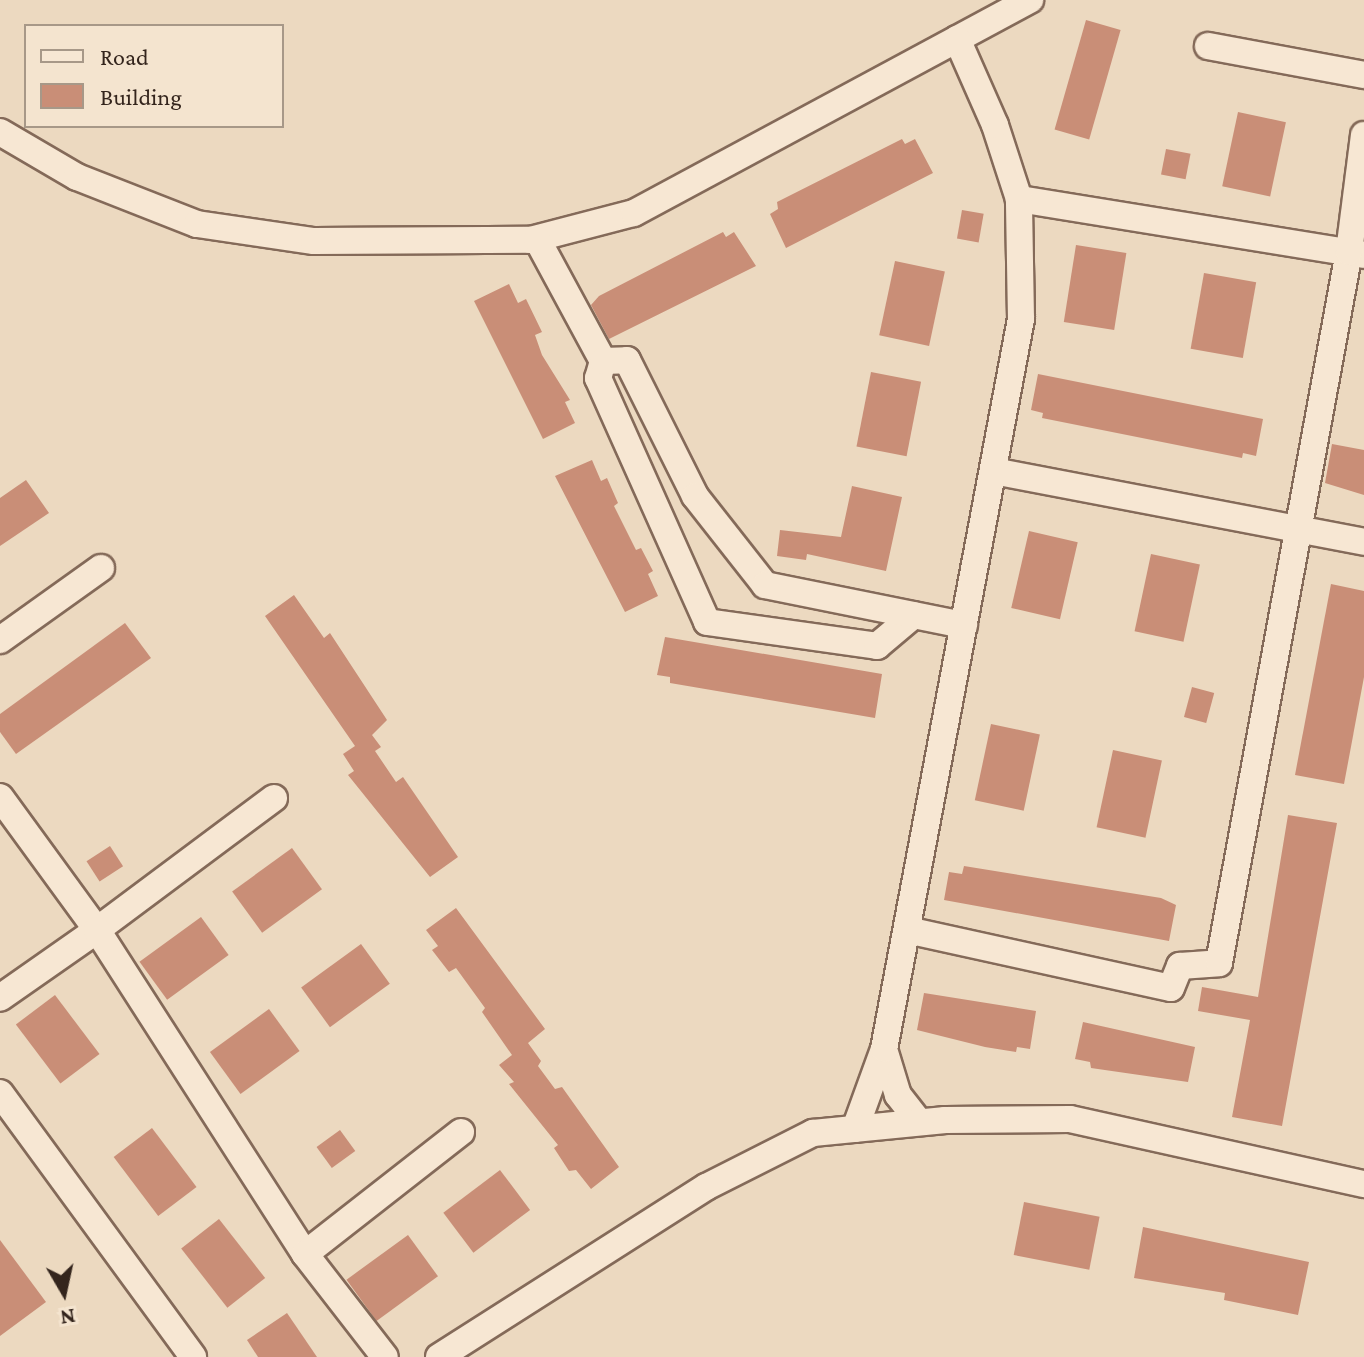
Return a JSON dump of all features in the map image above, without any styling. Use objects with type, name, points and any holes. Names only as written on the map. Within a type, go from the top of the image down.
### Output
[{"type":"street","points":[[0,132],[77,177],[197,224],[314,241],[537,239],[634,213],[1030,0]]},
{"type":"street","points":[[855,1129],[884,1049],[1021,319],[1019,199],[995,125],[957,39]]},
{"type":"street","points":[[1208,46],[1364,75]]},
{"type":"street","points":[[907,930],[1171,988],[1180,966],[1219,963],[1295,529],[1356,254],[1364,135]]},
{"type":"street","points":[[1019,199],[1356,254]]},
{"type":"street","points":[[537,239],[603,361],[598,378],[707,622],[877,646],[914,615]]},
{"type":"street","points":[[603,361],[627,360],[695,496],[765,585],[964,625]]},
{"type":"street","points":[[993,471],[1364,542]]},
{"type":"street","points":[[0,640],[101,568]]},
{"type":"street","points":[[0,797],[97,930],[305,1254],[385,1357]]},
{"type":"street","points":[[0,998],[274,798]]},
{"type":"street","points":[[884,1049],[898,1095],[919,1122]]},
{"type":"street","points":[[0,1093],[193,1357]]},
{"type":"street","points":[[439,1357],[706,1187],[813,1133],[919,1122],[1070,1119],[1364,1184]]},
{"type":"street","points":[[305,1254],[461,1132]]},
{"type":"building","points":[[1086,20],[1121,30],[1089,140],[1055,130]]},
{"type":"building","points":[[1238,112],[1286,122],[1270,197],[1222,186]]},
{"type":"building","points":[[902,139],[905,144],[915,139],[933,173],[786,248],[770,214],[778,209],[777,202]]},
{"type":"building","points":[[1166,149],[1191,154],[1186,179],[1161,175]]},
{"type":"building","points":[[962,210],[984,214],[979,242],[957,239]]},
{"type":"building","points":[[723,232],[726,237],[734,232],[756,266],[609,339],[591,305],[599,296]]},
{"type":"building","points":[[1076,245],[1126,253],[1114,330],[1064,322]]},
{"type":"building","points":[[895,261],[945,272],[929,346],[879,335]]},
{"type":"building","points":[[1204,273],[1256,282],[1243,358],[1191,349]]},
{"type":"building","points":[[509,284],[518,303],[526,299],[542,332],[535,335],[542,355],[570,400],[565,402],[575,423],[543,439],[474,301]]},
{"type":"building","points":[[871,372],[921,382],[907,456],[856,447]]},
{"type":"building","points":[[1038,374],[1263,419],[1256,456],[1243,453],[1242,458],[1042,418],[1043,413],[1031,410]]},
{"type":"building","points":[[1332,444],[1364,450],[1364,495],[1325,483]]},
{"type":"building","points":[[592,460],[601,481],[607,478],[618,503],[614,506],[636,550],[641,548],[653,571],[648,574],[658,596],[625,612],[555,476]]},
{"type":"building","points":[[26,480],[49,513],[0,546],[0,498]]},
{"type":"building","points":[[852,486],[902,497],[886,571],[807,554],[806,560],[777,556],[780,530],[841,537]]},
{"type":"building","points":[[1029,531],[1078,542],[1060,619],[1011,608]]},
{"type":"building","points":[[1151,554],[1200,564],[1183,642],[1135,631]]},
{"type":"building","points":[[1331,584],[1364,591],[1364,677],[1344,784],[1295,775]]},
{"type":"building","points":[[294,595],[324,638],[330,633],[387,720],[372,735],[381,747],[375,751],[396,782],[403,777],[458,857],[430,877],[348,775],[354,771],[343,754],[355,746],[265,616]]},
{"type":"building","points":[[125,623],[151,658],[16,754],[0,732],[0,714]]},
{"type":"building","points":[[665,637],[882,674],[875,718],[670,683],[670,677],[657,675]]},
{"type":"building","points":[[1192,687],[1214,693],[1206,723],[1184,717]]},
{"type":"building","points":[[991,724],[1040,734],[1024,811],[975,800]]},
{"type":"building","points":[[1113,750],[1162,760],[1145,838],[1097,827]]},
{"type":"building","points":[[1288,815],[1337,823],[1282,1126],[1232,1117],[1250,1020],[1198,1011],[1202,987],[1258,997]]},
{"type":"building","points":[[110,846],[123,866],[100,881],[87,861]]},
{"type":"building","points":[[292,848],[322,889],[262,933],[232,891]]},
{"type":"building","points":[[964,866],[1161,898],[1176,905],[1169,941],[944,900],[949,872],[962,874]]},
{"type":"building","points":[[456,908],[545,1029],[528,1043],[541,1061],[538,1066],[555,1089],[562,1087],[619,1167],[591,1189],[576,1170],[569,1171],[554,1148],[558,1145],[509,1084],[514,1082],[499,1065],[512,1055],[482,1012],[485,1008],[456,968],[449,972],[432,950],[438,946],[426,930]]},
{"type":"building","points":[[201,917],[229,955],[167,1000],[140,962]]},
{"type":"building","points":[[361,944],[390,984],[330,1027],[301,987]]},
{"type":"building","points":[[924,993],[1036,1011],[1030,1049],[1017,1047],[1016,1052],[985,1047],[917,1030]]},
{"type":"building","points":[[55,995],[100,1054],[60,1084],[16,1024]]},
{"type":"building","points":[[269,1009],[300,1051],[241,1094],[210,1052]]},
{"type":"building","points":[[1083,1022],[1195,1047],[1188,1082],[1091,1068],[1090,1062],[1075,1059]]},
{"type":"building","points":[[152,1128],[197,1187],[158,1216],[114,1157]]},
{"type":"building","points":[[340,1130],[355,1151],[332,1168],[317,1147]]},
{"type":"building","points":[[500,1170],[530,1210],[473,1253],[443,1213]]},
{"type":"building","points":[[1024,1202],[1100,1217],[1089,1270],[1014,1255]]},
{"type":"building","points":[[219,1219],[265,1278],[227,1308],[181,1249]]},
{"type":"building","points":[[1143,1227],[1309,1262],[1298,1315],[1224,1300],[1225,1293],[1134,1278]]},
{"type":"building","points":[[408,1235],[438,1276],[376,1321],[347,1280]]},
{"type":"building","points":[[0,1240],[46,1302],[0,1336]]},
{"type":"building","points":[[287,1313],[317,1357],[258,1357],[247,1340]]}]
